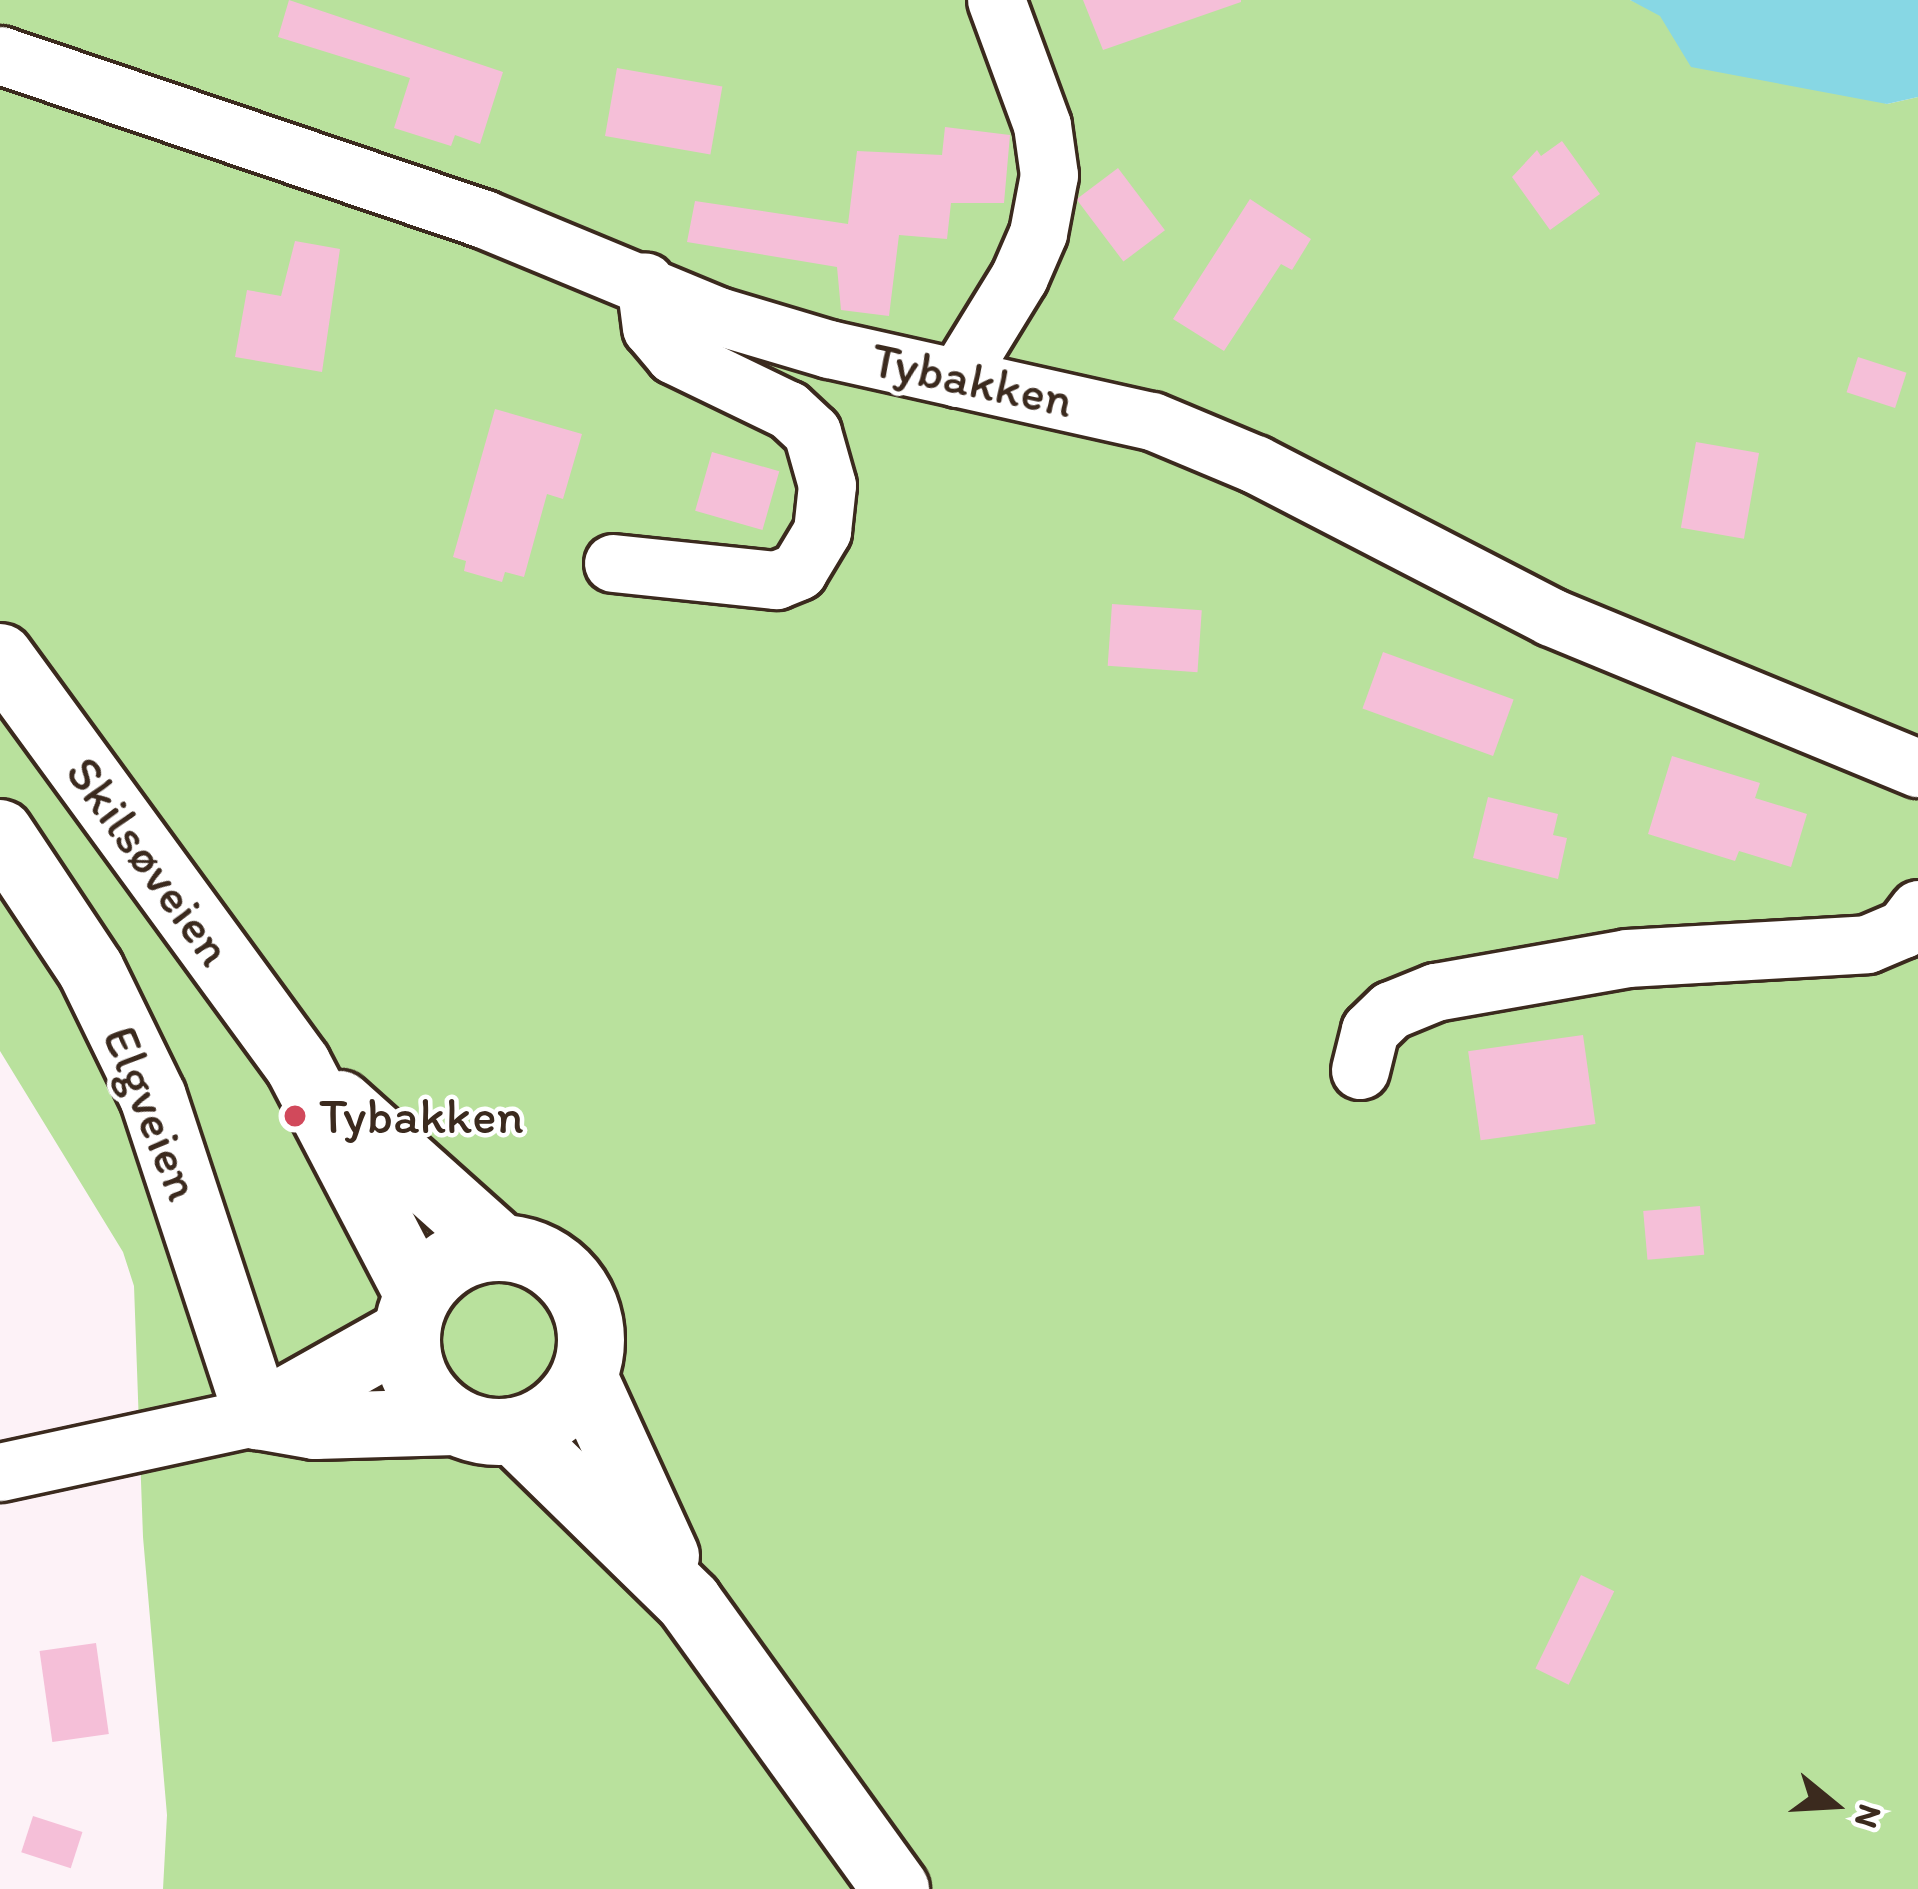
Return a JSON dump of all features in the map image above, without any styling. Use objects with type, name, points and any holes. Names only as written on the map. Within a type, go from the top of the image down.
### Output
[{"type":"main road","name":"Skilsøveien","points":[[0,657],[298,1065],[412,1314]]},
{"type":"main road","name":"Elgveien","points":[[0,833],[91,970],[152,1096],[258,1416]]},
{"type":"main road","name":"Skilsøveien","points":[[298,1065],[500,1247]]},
{"type":"main road","points":[[500,1247],[535,1254],[573,1283],[591,1324],[584,1377],[555,1414],[485,1426],[315,1426],[258,1416],[412,1314],[451,1260],[500,1247]]},
{"type":"main road","points":[[412,1314],[415,1378],[485,1426],[689,1602]]},
{"type":"main road","points":[[584,1377],[689,1602],[896,1889]]},
{"type":"street","points":[[957,378],[1029,255],[1049,175],[1042,125],[996,0]]},
{"type":"street","name":"Tybakken","points":[[0,55],[645,281],[718,316],[957,378],[1152,421],[1255,464],[1552,616],[1918,768]]},
{"type":"street","points":[[613,563],[776,580],[798,572],[822,531],[827,485],[812,432],[788,410],[674,355],[651,328],[645,281]]},
{"type":"street","points":[[1360,1070],[1370,1030],[1391,1010],[1435,992],[1627,958],[1867,944],[1903,929],[1918,908]]},
{"type":"street","points":[[0,1472],[258,1416]]},
{"type":"green space","points":[[0,0],[1630,0],[1887,104],[1918,97],[1918,1889],[163,1889],[167,1815],[143,1537],[134,1286],[123,1252],[0,1051]]},
{"type":"water","points":[[1630,0],[1918,0],[1918,97],[1887,104],[1691,67],[1660,16]]},
{"type":"building","points":[[289,0],[503,72],[480,144],[455,135],[451,146],[394,128],[410,78],[278,37]]},
{"type":"building","points":[[1083,0],[1241,0],[1241,2],[1103,50]]},
{"type":"building","points":[[617,68],[722,87],[710,155],[605,136]]},
{"type":"building","points":[[945,127],[1010,135],[1004,203],[951,203],[947,239],[899,235],[889,316],[841,310],[837,267],[687,242],[695,201],[848,224],[857,151],[942,155]]},
{"type":"building","points":[[1562,141],[1600,194],[1550,230],[1512,177],[1537,150],[1541,156]]},
{"type":"building","points":[[1118,168],[1165,230],[1123,262],[1076,199]]},
{"type":"building","points":[[1250,199],[1311,239],[1292,270],[1281,264],[1224,351],[1173,319]]},
{"type":"building","points":[[295,241],[340,249],[322,372],[235,357],[247,290],[281,296]]},
{"type":"building","points":[[1858,357],[1907,373],[1895,408],[1847,392]]},
{"type":"building","points":[[495,409],[582,434],[563,499],[547,494],[524,577],[505,572],[502,582],[464,571],[466,561],[453,557]]},
{"type":"building","points":[[1696,442],[1759,453],[1744,539],[1681,528]]},
{"type":"building","points":[[712,452],[779,471],[762,530],[695,511]]},
{"type":"building","points":[[1112,604],[1202,610],[1197,672],[1108,666]]},
{"type":"building","points":[[1383,652],[1514,700],[1493,756],[1362,708]]},
{"type":"building","points":[[1672,756],[1760,783],[1755,798],[1807,814],[1791,867],[1739,851],[1735,861],[1648,834]]},
{"type":"building","points":[[1488,797],[1558,814],[1553,835],[1567,838],[1558,879],[1473,858]]},
{"type":"building","points":[[1583,1035],[1596,1124],[1481,1140],[1468,1051]]},
{"type":"building","points":[[1700,1206],[1704,1255],[1647,1260],[1643,1211]]},
{"type":"building","points":[[1581,1575],[1614,1591],[1569,1685],[1535,1668]]},
{"type":"building","points":[[96,1643],[109,1734],[52,1742],[40,1651]]},
{"type":"building","points":[[33,1816],[82,1832],[71,1868],[21,1852]]},
{"type":"place","name":"Tybakken","points":[[295,1116]]}]
